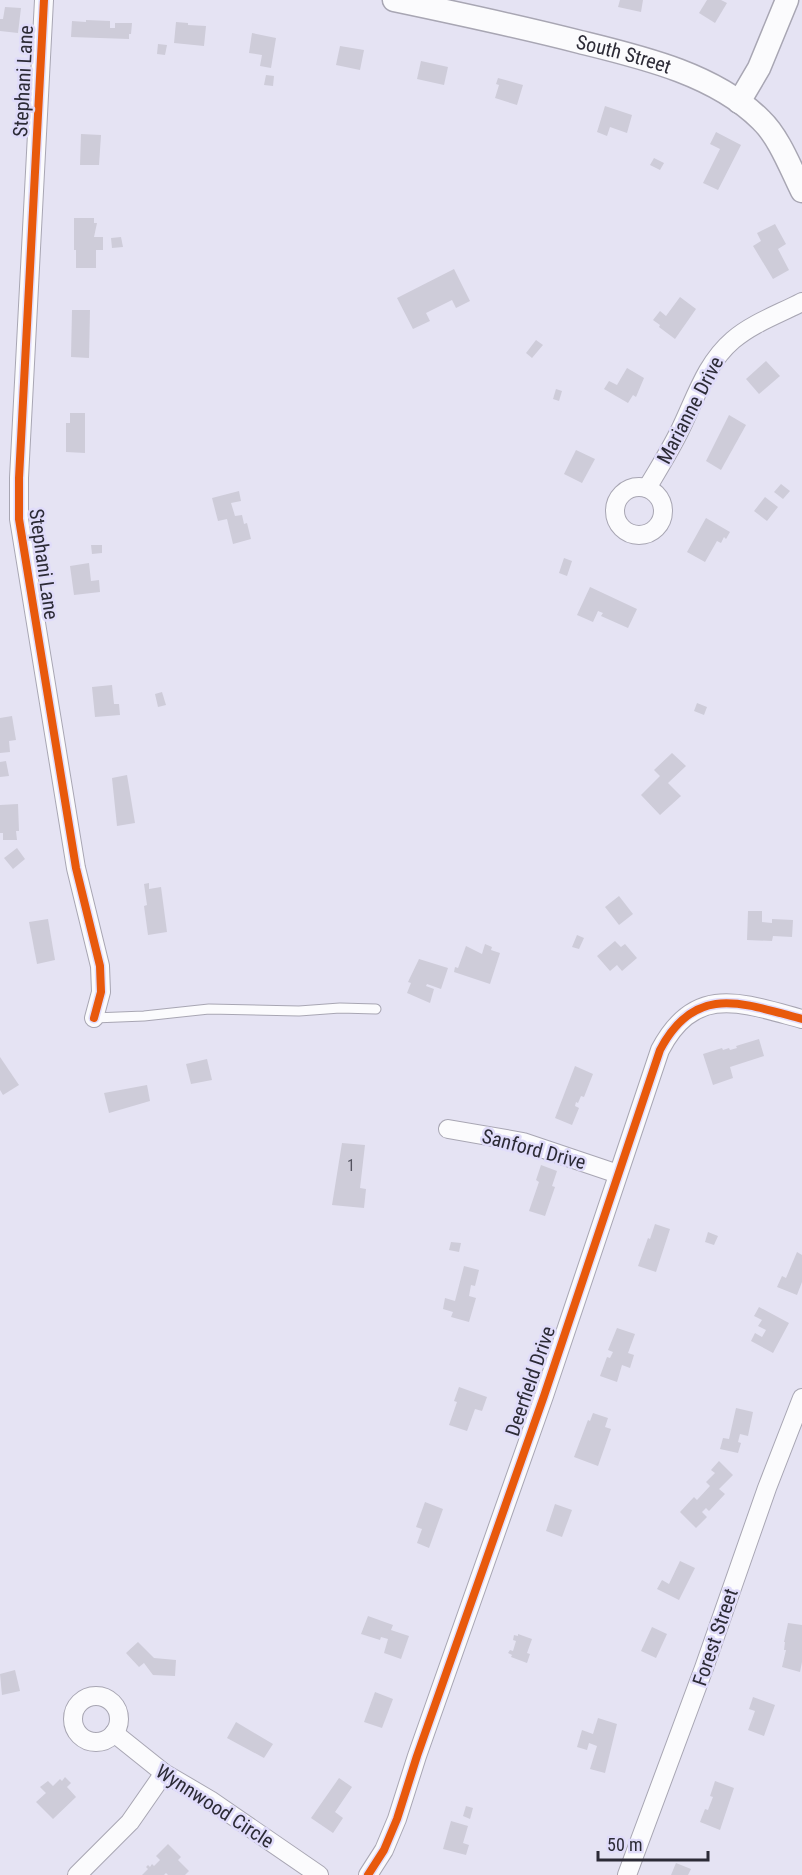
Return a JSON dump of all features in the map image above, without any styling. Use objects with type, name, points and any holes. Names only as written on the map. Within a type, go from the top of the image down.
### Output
[{"type":"street","name":"Stephani Lane","points":[[44,0],[19,478],[19,519],[76,868],[100,966],[101,992],[94,1018]]},
{"type":"street","points":[[739,102],[759,68],[787,0]]},
{"type":"street","name":"South Street","points":[[400,1],[495,20],[633,55],[693,77],[739,102],[763,122],[772,134],[802,191]]},
{"type":"street","name":"Marianne Drive","points":[[647,488],[674,443],[708,370],[723,350],[742,333],[802,302]]},
{"type":"street","name":"Deerfield Drive","points":[[368,1875],[384,1850],[397,1818],[544,1396],[641,1111],[655,1060],[665,1039],[684,1017],[700,1007],[720,1002],[802,1019]]},
{"type":"street","name":"Sanford Drive","points":[[448,1129],[523,1142],[618,1174]]},
{"type":"street","name":"Forest Street","points":[[627,1875],[701,1677],[767,1488],[802,1398]]},
{"type":"street","name":"Wynnwood Circle","points":[[114,1733],[164,1773],[218,1806],[319,1875]]},
{"type":"street","points":[[77,1875],[130,1822],[164,1773]]},
{"type":"lane","points":[[94,1018],[144,1016],[209,1009],[299,1011],[340,1008],[376,1009]]},
{"type":"building","points":[[620,0],[643,0],[641,12],[618,7]]},
{"type":"building","points":[[707,0],[721,0],[727,3],[715,23],[699,13]]},
{"type":"building","points":[[5,7],[21,8],[18,33],[0,31],[0,19],[3,19]]},
{"type":"building","points":[[86,20],[110,21],[110,28],[115,28],[115,23],[132,23],[131,34],[129,34],[129,39],[71,37],[72,21],[86,22]]},
{"type":"building","points":[[176,22],[206,26],[204,46],[174,43]]},
{"type":"building","points":[[252,33],[276,38],[271,68],[260,66],[262,55],[249,53]]},
{"type":"building","points":[[158,44],[167,45],[165,55],[157,54]]},
{"type":"building","points":[[340,46],[364,50],[360,70],[336,65]]},
{"type":"building","points":[[421,61],[448,67],[444,85],[417,79]]},
{"type":"building","points":[[266,75],[274,76],[273,86],[264,85]]},
{"type":"building","points":[[498,78],[523,85],[517,105],[495,98],[499,85],[496,84]]},
{"type":"building","points":[[605,106],[632,115],[627,133],[610,127],[607,136],[597,132]]},
{"type":"building","points":[[716,132],[741,145],[718,190],[703,183],[720,149],[710,144]]},
{"type":"building","points":[[81,134],[101,135],[99,165],[80,165]]},
{"type":"building","points":[[654,158],[664,163],[660,170],[650,165]]},
{"type":"building","points":[[74,218],[94,218],[94,223],[97,223],[94,237],[103,237],[103,250],[96,250],[96,268],[76,268]]},
{"type":"building","points":[[775,224],[786,244],[778,249],[789,270],[773,279],[753,246],[761,241],[757,233]]},
{"type":"building","points":[[121,237],[123,247],[112,248],[111,238]]},
{"type":"building","points":[[454,269],[470,301],[456,308],[452,300],[426,313],[430,321],[413,329],[397,298]]},
{"type":"building","points":[[680,297],[696,309],[675,339],[653,320],[660,311],[666,316]]},
{"type":"building","points":[[72,310],[90,310],[89,358],[71,357]]},
{"type":"building","points":[[536,340],[543,345],[532,358],[526,353]]},
{"type":"building","points":[[766,361],[780,376],[759,394],[746,379]]},
{"type":"building","points":[[627,368],[644,378],[636,397],[633,395],[628,403],[604,389],[609,381],[617,385]]},
{"type":"building","points":[[556,389],[562,391],[559,401],[553,399]]},
{"type":"building","points":[[70,413],[85,413],[85,453],[66,452],[66,423],[70,423]]},
{"type":"building","points":[[729,415],[746,425],[721,470],[706,461]]},
{"type":"building","points":[[576,450],[595,459],[582,483],[564,474]]},
{"type":"building","points":[[781,484],[790,491],[783,499],[774,492]]},
{"type":"building","points":[[239,491],[241,501],[231,503],[235,516],[242,515],[244,524],[247,523],[251,539],[233,544],[227,519],[218,521],[212,498]]},
{"type":"building","points":[[765,497],[778,507],[767,521],[754,511]]},
{"type":"building","points":[[706,518],[730,532],[721,543],[717,541],[705,562],[687,552]]},
{"type":"building","points":[[91,545],[102,545],[102,553],[92,554]]},
{"type":"building","points":[[564,558],[572,561],[567,576],[559,573]]},
{"type":"building","points":[[89,563],[91,581],[99,580],[100,592],[74,595],[70,566]]},
{"type":"building","points":[[590,587],[637,609],[628,628],[601,616],[603,613],[598,611],[593,622],[577,615]]},
{"type":"building","points":[[112,685],[114,704],[119,704],[120,715],[95,717],[92,687]]},
{"type":"building","points":[[162,692],[166,705],[158,707],[155,694]]},
{"type":"building","points":[[697,703],[707,707],[704,715],[694,711]]},
{"type":"building","points":[[12,716],[16,740],[9,741],[10,752],[0,753],[0,718]]},
{"type":"building","points":[[672,753],[686,766],[668,783],[681,796],[660,815],[641,795],[660,776],[654,770]]},
{"type":"building","points":[[6,761],[9,776],[0,777],[0,762]]},
{"type":"building","points":[[127,775],[135,823],[117,826],[112,778]]},
{"type":"building","points":[[18,804],[17,840],[3,840],[3,833],[0,833],[0,805]]},
{"type":"building","points":[[17,848],[25,859],[13,869],[4,858]]},
{"type":"building","points":[[149,883],[149,889],[161,887],[167,932],[148,935],[144,884]]},
{"type":"building","points":[[619,896],[633,914],[619,925],[605,907]]},
{"type":"building","points":[[748,911],[762,911],[762,922],[772,923],[772,919],[793,920],[792,937],[773,936],[772,941],[747,940]]},
{"type":"building","points":[[48,919],[55,960],[37,964],[29,922]]},
{"type":"building","points":[[577,935],[584,938],[579,949],[572,947]]},
{"type":"building","points":[[615,941],[621,947],[625,944],[637,958],[622,971],[617,965],[610,971],[597,956]]},
{"type":"building","points":[[485,944],[492,947],[491,950],[500,953],[490,984],[454,972],[455,967],[458,968],[466,946],[482,954]]},
{"type":"building","points":[[419,959],[448,968],[441,989],[427,984],[426,986],[434,989],[430,1003],[407,993],[411,983],[408,982]]},
{"type":"building","points":[[759,1039],[764,1056],[730,1067],[733,1078],[713,1085],[703,1054],[722,1048],[730,1050]]},
{"type":"building","points":[[0,1057],[19,1085],[3,1095],[0,1090]]},
{"type":"building","points":[[207,1059],[212,1080],[191,1084],[186,1064]]},
{"type":"building","points":[[575,1066],[593,1074],[584,1097],[581,1096],[578,1103],[576,1102],[575,1106],[579,1108],[572,1125],[555,1118]]},
{"type":"building","points":[[147,1085],[150,1101],[109,1113],[104,1093]]},
{"type":"building","points":[[342,1143],[365,1145],[360,1188],[366,1189],[364,1208],[332,1205]]},
{"type":"building","points":[[541,1165],[557,1171],[552,1186],[555,1187],[545,1216],[529,1211],[539,1182],[536,1180]]},
{"type":"building","points":[[655,1224],[670,1229],[656,1272],[638,1266]]},
{"type":"building","points":[[708,1232],[718,1236],[714,1245],[705,1242]]},
{"type":"building","points":[[451,1242],[461,1243],[459,1252],[449,1250]]},
{"type":"building","points":[[797,1252],[802,1255],[802,1282],[797,1295],[777,1287],[782,1276],[786,1278]]},
{"type":"building","points":[[464,1266],[479,1270],[475,1286],[471,1285],[469,1296],[476,1298],[469,1322],[451,1317],[453,1312],[443,1309],[445,1298],[455,1301]]},
{"type":"building","points":[[759,1307],[789,1323],[773,1353],[751,1341],[755,1333],[762,1337],[766,1330],[758,1326],[762,1320],[754,1316]]},
{"type":"building","points":[[617,1328],[635,1334],[628,1353],[634,1355],[630,1368],[622,1365],[617,1382],[600,1376],[607,1357],[610,1358],[613,1352],[608,1350]]},
{"type":"building","points":[[459,1387],[487,1397],[482,1411],[475,1409],[467,1431],[449,1425],[457,1402],[454,1401]]},
{"type":"building","points":[[736,1408],[753,1412],[748,1436],[740,1434],[738,1442],[741,1443],[738,1453],[720,1449],[723,1438],[729,1439]]},
{"type":"building","points":[[593,1413],[608,1418],[605,1427],[611,1429],[598,1466],[574,1457],[588,1420],[590,1421]]},
{"type":"building","points":[[719,1461],[733,1475],[719,1489],[725,1494],[709,1511],[706,1508],[702,1512],[707,1517],[696,1528],[680,1512],[694,1497],[697,1500],[710,1486],[706,1482],[715,1473],[711,1470]]},
{"type":"building","points":[[425,1502],[443,1509],[429,1548],[417,1543],[422,1529],[416,1527]]},
{"type":"building","points":[[555,1504],[572,1510],[562,1537],[546,1531]]},
{"type":"building","points":[[680,1561],[695,1568],[679,1600],[657,1589],[662,1580],[669,1584]]},
{"type":"building","points":[[368,1616],[393,1625],[391,1630],[409,1636],[401,1659],[384,1653],[388,1639],[381,1637],[380,1640],[361,1634]]},
{"type":"building","points":[[788,1623],[802,1625],[800,1672],[782,1667]]},
{"type":"building","points":[[652,1627],[667,1634],[656,1658],[641,1651]]},
{"type":"building","points":[[518,1634],[532,1639],[527,1653],[530,1654],[527,1663],[511,1657],[512,1655],[508,1653],[510,1650],[513,1651],[516,1641],[513,1640],[514,1635],[518,1636]]},
{"type":"building","points":[[138,1642],[154,1658],[176,1660],[175,1676],[153,1675],[144,1663],[139,1667],[126,1653]]},
{"type":"building","points":[[15,1670],[20,1691],[2,1695],[0,1674]]},
{"type":"building","points":[[375,1692],[393,1699],[382,1728],[364,1722]]},
{"type":"building","points":[[753,1697],[775,1705],[764,1736],[748,1730],[755,1711],[749,1709]]},
{"type":"building","points":[[598,1718],[617,1724],[605,1773],[590,1769],[597,1746],[589,1743],[587,1750],[577,1747],[582,1730],[593,1734]]},
{"type":"building","points":[[236,1722],[273,1744],[264,1758],[227,1738]]},
{"type":"building","points":[[65,1777],[71,1783],[67,1787],[76,1797],[53,1819],[36,1802],[46,1793],[40,1787],[48,1781],[53,1786]]},
{"type":"building","points":[[339,1778],[352,1787],[335,1812],[343,1818],[333,1833],[311,1818]]},
{"type":"building","points":[[715,1781],[734,1788],[720,1830],[700,1822],[713,1797],[710,1796]]},
{"type":"building","points":[[466,1806],[473,1808],[470,1819],[463,1816]]},
{"type":"building","points":[[451,1821],[468,1826],[463,1843],[469,1845],[466,1855],[443,1849]]},
{"type":"building","points":[[168,1844],[181,1857],[178,1860],[189,1871],[185,1875],[166,1873],[164,1875],[142,1875],[148,1869],[146,1867],[148,1865],[154,1866],[160,1860],[156,1856]]},
{"type":"building","points":[[676,1863],[691,1869],[688,1875],[671,1875]]},
{"type":"cycle path","points":[[44,0],[19,478],[19,519],[76,868],[100,966],[101,992],[94,1018]]},
{"type":"cycle path","points":[[368,1875],[384,1850],[397,1819],[544,1396],[660,1050],[674,1029],[689,1015],[704,1007],[722,1003],[740,1004],[802,1019]]}]
